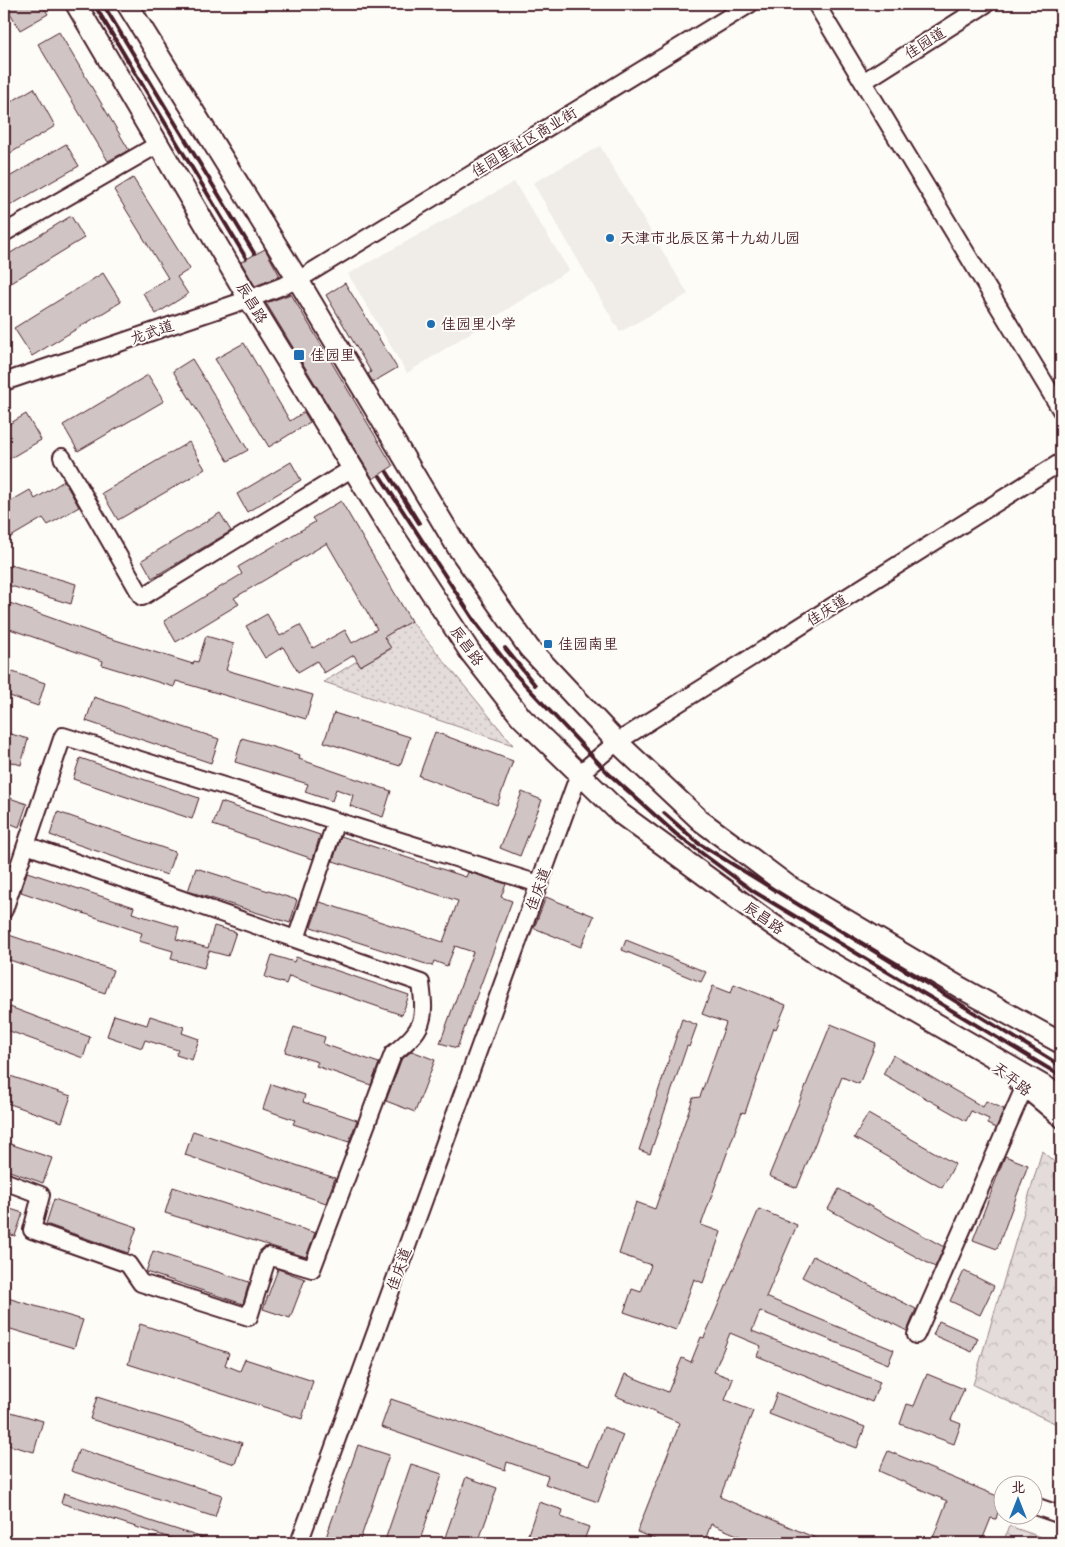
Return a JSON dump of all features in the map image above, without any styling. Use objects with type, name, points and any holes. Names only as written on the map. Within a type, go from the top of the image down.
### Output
[{"type":"main road","name":"辰昌路","points":[[76,4],[249,300],[353,468],[470,652],[521,717],[621,814],[766,920],[819,956],[962,1040],[988,1052],[1061,1096]]},
{"type":"main road","points":[[127,4],[298,280],[458,548],[529,648],[617,742],[701,821],[787,885],[961,988],[1032,1025],[1061,1043]]},
{"type":"street","name":"佳园里社区商业街","points":[[298,280],[750,4]]},
{"type":"street","points":[[816,4],[1061,410]]},
{"type":"street","name":"佳园道","points":[[863,82],[986,4]]},
{"type":"street","points":[[4,233],[157,145]]},
{"type":"street","name":"龙武道","points":[[4,382],[249,300],[298,280]]},
{"type":"street","points":[[62,457],[142,597],[353,468]]},
{"type":"street","name":"佳庆道","points":[[299,1543],[579,774],[617,742],[1061,462]]},
{"type":"street","points":[[4,910],[63,736],[539,884]]},
{"type":"street","points":[[296,939],[336,821]]},
{"type":"street","points":[[4,1181],[42,1195],[32,1230],[128,1264],[141,1283],[249,1317],[268,1256],[312,1269],[393,1054],[415,1036],[425,1013],[421,983],[26,845]]},
{"type":"street","points":[[1032,1025],[1061,1037]]},
{"type":"street","name":"天平路","points":[[962,1040],[1061,1119]]},
{"type":"street","points":[[916,1335],[1024,1088]]},
{"type":"street","points":[[1042,1508],[1061,1515]]},
{"type":"shaded area","name":"天津市北辰区第十九幼儿园","points":[[600,146],[688,294],[620,332],[533,183]]},
{"type":"shaded area","name":"佳园里小学","points":[[514,182],[569,270],[407,373],[348,274]]},
{"type":"green space","points":[[411,621],[513,745],[324,682],[357,661],[360,666],[391,649],[384,637]]},
{"type":"green space","points":[[1042,1151],[1061,1168],[1061,1426],[973,1385]]},
{"type":"green space","points":[[1009,1526],[1058,1543],[1003,1543]]},
{"type":"building","points":[[5,4],[42,4],[48,14],[20,30]]},
{"type":"building","points":[[59,32],[129,150],[108,161],[38,44]]},
{"type":"building","points":[[34,88],[55,126],[4,157],[4,106]]},
{"type":"building","points":[[66,144],[79,166],[4,209],[4,180]]},
{"type":"building","points":[[133,178],[190,269],[177,277],[188,294],[156,314],[143,293],[168,278],[114,190]]},
{"type":"building","points":[[71,216],[84,238],[4,287],[4,257]]},
{"type":"building","points":[[265,249],[280,276],[255,286],[241,262]]},
{"type":"building","points":[[103,273],[121,302],[32,356],[14,328]]},
{"type":"building","points":[[345,283],[397,368],[373,382],[368,374],[371,372],[326,295]]},
{"type":"building","points":[[291,294],[393,466],[373,479],[266,303]]},
{"type":"building","points":[[244,343],[290,421],[304,412],[310,422],[269,447],[215,359]]},
{"type":"building","points":[[192,359],[248,450],[228,461],[173,371]]},
{"type":"building","points":[[148,375],[164,401],[78,451],[63,425]]},
{"type":"building","points":[[26,414],[41,440],[9,459],[4,455],[4,427]]},
{"type":"building","points":[[189,442],[205,469],[118,520],[102,493]]},
{"type":"building","points":[[291,462],[301,480],[247,512],[237,494]]},
{"type":"building","points":[[64,481],[79,507],[48,525],[43,518],[4,541],[4,505],[30,490],[35,499]]},
{"type":"building","points":[[341,501],[411,621],[384,637],[391,648],[360,666],[354,655],[324,673],[317,661],[298,672],[283,647],[265,658],[246,626],[267,614],[280,636],[300,625],[313,648],[345,630],[352,643],[377,629],[327,543],[234,598],[239,604],[176,642],[164,621],[242,574],[238,567],[315,522],[312,518]]},
{"type":"building","points":[[220,513],[231,531],[152,578],[142,560]]},
{"type":"building","points":[[11,565],[76,584],[71,604],[4,584],[4,569]]},
{"type":"building","points":[[4,601],[96,634],[193,664],[194,661],[198,662],[206,636],[234,644],[226,670],[313,695],[306,719],[176,681],[174,687],[102,665],[103,661],[4,627]]},
{"type":"building","points":[[4,669],[45,683],[38,706],[4,694]]},
{"type":"building","points":[[94,697],[219,739],[211,763],[86,721]]},
{"type":"building","points":[[334,713],[410,737],[400,766],[324,742]]},
{"type":"building","points":[[4,732],[28,739],[21,765],[4,760]]},
{"type":"building","points":[[435,732],[513,761],[497,805],[419,776]]},
{"type":"building","points":[[242,738],[300,755],[299,759],[391,791],[383,817],[350,806],[353,795],[336,789],[332,801],[305,792],[308,784],[235,762]]},
{"type":"building","points":[[80,758],[199,798],[192,819],[73,779]]},
{"type":"building","points":[[522,792],[542,800],[520,856],[500,848]]},
{"type":"building","points":[[4,796],[27,804],[19,827],[4,821]]},
{"type":"building","points":[[221,802],[320,835],[313,859],[213,825]]},
{"type":"building","points":[[58,812],[175,852],[167,875],[50,835]]},
{"type":"building","points":[[341,836],[466,877],[468,872],[506,884],[501,897],[512,901],[457,1048],[440,1043],[473,952],[455,946],[447,966],[434,961],[432,966],[311,927],[320,902],[443,942],[458,901],[333,861]]},
{"type":"building","points":[[196,868],[297,900],[290,923],[188,891]]},
{"type":"building","points":[[27,872],[134,907],[132,913],[179,927],[176,939],[208,948],[214,926],[236,932],[228,956],[209,951],[204,968],[171,959],[173,951],[139,941],[142,933],[21,892]]},
{"type":"building","points":[[546,897],[594,916],[581,947],[534,928]]},
{"type":"building","points":[[6,934],[113,970],[105,993],[4,958]]},
{"type":"building","points":[[626,940],[706,972],[701,982],[622,950]]},
{"type":"building","points":[[272,955],[294,962],[296,957],[409,995],[402,1015],[289,976],[286,984],[265,977]]},
{"type":"building","points":[[734,984],[786,1005],[776,1029],[774,1028],[745,1113],[742,1112],[701,1225],[721,1232],[703,1283],[694,1279],[676,1330],[624,1312],[632,1289],[641,1292],[651,1265],[619,1254],[636,1202],[655,1209],[693,1098],[700,1097],[726,1023],[702,1014],[713,986],[731,993]]},
{"type":"building","points":[[10,1007],[90,1037],[83,1058],[4,1029]]},
{"type":"building","points":[[114,1015],[147,1025],[150,1016],[184,1027],[182,1033],[199,1039],[192,1060],[176,1055],[178,1050],[145,1040],[142,1048],[107,1036]]},
{"type":"building","points":[[682,1019],[697,1025],[689,1047],[687,1046],[650,1154],[639,1150]]},
{"type":"building","points":[[831,1024],[876,1043],[859,1084],[842,1077],[797,1188],[769,1176]]},
{"type":"building","points":[[294,1027],[325,1037],[323,1044],[379,1063],[371,1085],[316,1066],[318,1062],[285,1052]]},
{"type":"building","points":[[412,1051],[435,1060],[415,1112],[386,1101],[401,1060]]},
{"type":"building","points":[[893,1055],[983,1107],[986,1101],[1004,1109],[996,1128],[987,1124],[989,1119],[971,1111],[966,1121],[883,1074]]},
{"type":"building","points":[[4,1074],[71,1096],[62,1122],[4,1102]]},
{"type":"building","points":[[271,1084],[305,1095],[303,1102],[357,1120],[349,1142],[293,1124],[295,1120],[263,1109]]},
{"type":"building","points":[[868,1114],[955,1164],[942,1188],[854,1138]]},
{"type":"building","points":[[193,1131],[335,1178],[326,1203],[185,1155]]},
{"type":"building","points":[[4,1142],[52,1158],[43,1183],[4,1169]]},
{"type":"building","points":[[1005,1156],[1028,1165],[997,1249],[973,1240]]},
{"type":"building","points":[[173,1187],[315,1233],[306,1257],[165,1213]]},
{"type":"building","points":[[839,1189],[944,1247],[935,1267],[828,1209]]},
{"type":"building","points":[[54,1199],[137,1227],[128,1253],[46,1224]]},
{"type":"building","points":[[4,1207],[23,1213],[15,1236],[4,1233]]},
{"type":"building","points":[[759,1209],[797,1225],[766,1297],[894,1350],[888,1364],[760,1311],[752,1331],[880,1382],[872,1402],[757,1356],[761,1346],[730,1333],[714,1372],[733,1379],[725,1400],[753,1411],[720,1497],[827,1543],[756,1543],[711,1524],[704,1543],[665,1543],[637,1532],[680,1423],[616,1396],[625,1374],[668,1392],[682,1358],[691,1362],[701,1337],[704,1338]]},
{"type":"building","points":[[153,1251],[249,1282],[243,1304],[146,1272]]},
{"type":"building","points":[[813,1256],[916,1309],[907,1331],[802,1277]]},
{"type":"building","points":[[278,1269],[305,1279],[290,1318],[263,1309]]},
{"type":"building","points":[[964,1271],[994,1286],[980,1315],[950,1301]]},
{"type":"building","points":[[4,1297],[83,1320],[74,1348],[4,1327]]},
{"type":"building","points":[[939,1321],[978,1338],[972,1352],[933,1335]]},
{"type":"building","points":[[140,1324],[229,1353],[225,1365],[240,1371],[245,1359],[313,1381],[302,1419],[128,1364]]},
{"type":"building","points":[[927,1374],[964,1389],[951,1420],[961,1424],[954,1444],[900,1424],[907,1404],[914,1406]]},
{"type":"building","points":[[777,1393],[865,1427],[857,1448],[769,1414]]},
{"type":"building","points":[[97,1397],[242,1443],[235,1464],[90,1419]]},
{"type":"building","points":[[391,1399],[589,1466],[604,1427],[623,1435],[598,1502],[545,1484],[548,1476],[507,1462],[505,1470],[381,1427]]},
{"type":"building","points":[[4,1410],[43,1421],[34,1452],[4,1444]]},
{"type":"building","points":[[358,1445],[389,1455],[359,1543],[324,1543]]},
{"type":"building","points":[[79,1449],[222,1495],[215,1517],[71,1471]]},
{"type":"building","points":[[888,1451],[992,1494],[992,1518],[981,1543],[931,1543],[947,1501],[879,1471]]},
{"type":"building","points":[[411,1464],[442,1474],[419,1543],[384,1543]]},
{"type":"building","points":[[466,1477],[497,1488],[478,1543],[443,1543]]},
{"type":"building","points":[[64,1493],[212,1541],[211,1543],[186,1543],[61,1503]]},
{"type":"building","points":[[539,1502],[563,1510],[561,1517],[589,1527],[583,1543],[525,1543]]},
{"type":"railway","points":[[94,4],[246,258]]},
{"type":"railway","points":[[103,4],[254,253]]},
{"type":"railway","points":[[387,472],[419,523]]},
{"type":"railway","points":[[380,476],[478,626],[516,675],[609,774],[676,834],[753,891],[1061,1076]]},
{"type":"railway","points":[[505,648],[535,685]]},
{"type":"railway","points":[[664,813],[698,843],[1061,1066]]},
{"type":"place","name":"天津市北辰区第十九幼儿园","points":[[610,238]]},
{"type":"place","name":"佳园里小学","points":[[431,324]]},
{"type":"place","name":"佳园里","points":[[299,355]]},
{"type":"place","name":"佳园南里","points":[[548,644]]}]
